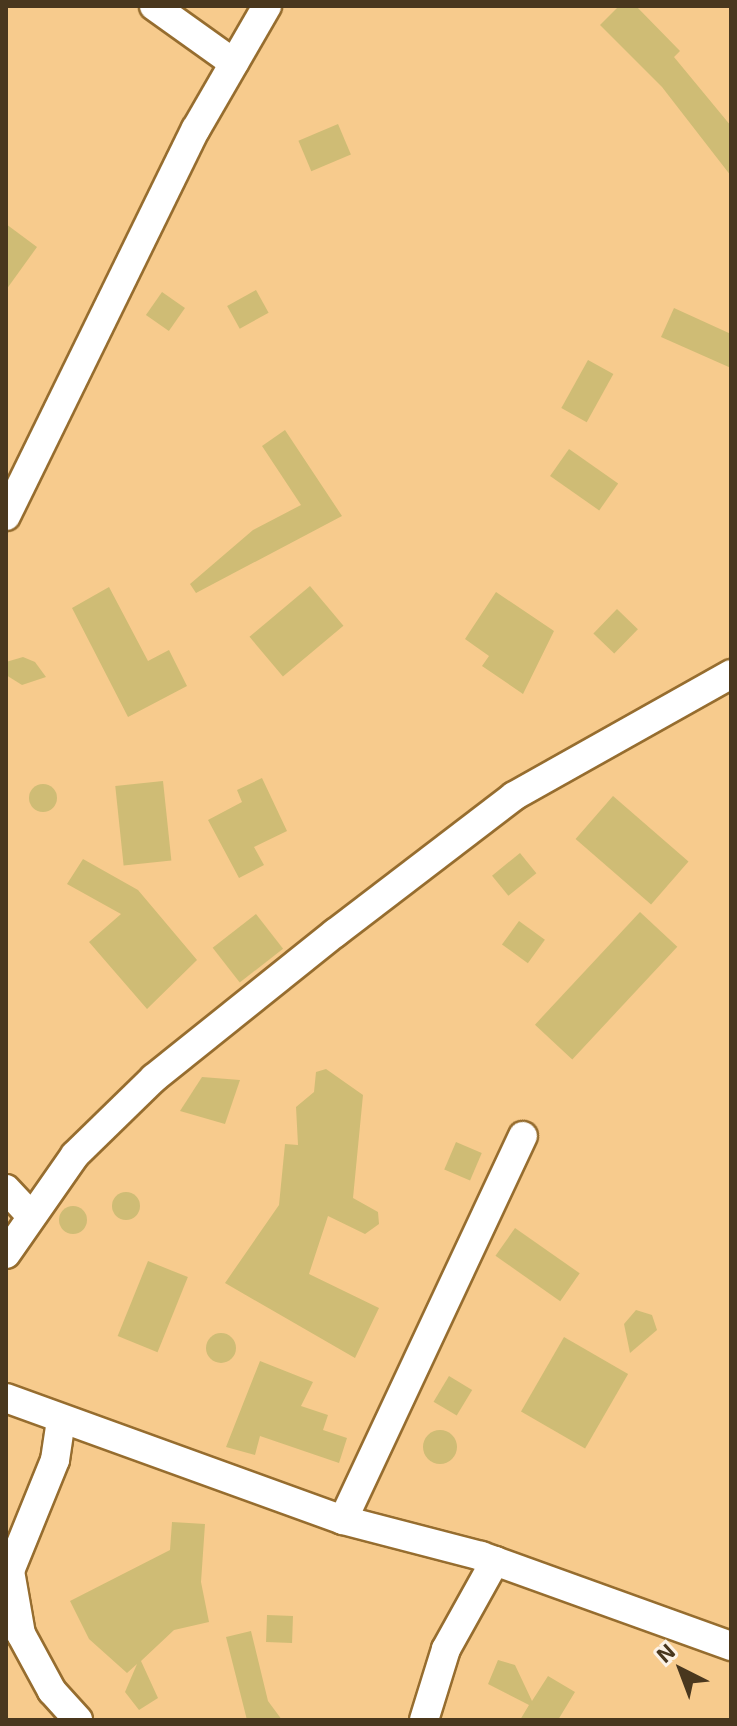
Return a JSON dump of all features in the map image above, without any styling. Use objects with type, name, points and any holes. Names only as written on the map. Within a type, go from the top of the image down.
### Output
[{"type":"street","points":[[154,6],[234,63]]},
{"type":"street","points":[[6,516],[234,63],[267,6]]},
{"type":"street","points":[[6,1254],[28,1213],[154,1078],[335,933],[514,796],[731,674]]},
{"type":"street","points":[[343,1520],[523,1136]]},
{"type":"street","points":[[6,1189],[28,1213]]},
{"type":"street","points":[[6,1398],[343,1520],[495,1561],[731,1646]]},
{"type":"street","points":[[61,1420],[55,1460],[10,1571],[21,1634],[52,1691],[78,1720]]},
{"type":"street","points":[[424,1720],[446,1649],[495,1561]]},
{"type":"building","points":[[619,6],[636,6],[680,51],[674,57],[731,126],[731,176],[662,87],[600,25]]},
{"type":"building","points":[[338,124],[351,154],[311,171],[298,141]]},
{"type":"building","points":[[6,224],[37,247],[6,290]]},
{"type":"building","points":[[256,290],[269,313],[240,329],[227,306]]},
{"type":"building","points":[[162,292],[185,308],[169,331],[146,315]]},
{"type":"building","points":[[674,308],[731,334],[731,368],[661,337]]},
{"type":"building","points":[[588,360],[613,374],[587,422],[561,408]]},
{"type":"building","points":[[285,430],[342,516],[196,593],[190,584],[253,530],[301,505],[262,446]]},
{"type":"building","points":[[569,449],[618,483],[599,510],[550,476]]},
{"type":"building","points":[[310,586],[343,626],[283,677],[249,637]]},
{"type":"building","points":[[109,587],[148,661],[169,650],[187,686],[128,717],[72,608]]},
{"type":"building","points":[[496,592],[554,631],[523,694],[482,666],[489,656],[465,639]]},
{"type":"building","points":[[617,609],[638,629],[614,654],[593,633]]},
{"type":"building","points":[[23,657],[35,662],[46,677],[22,685],[6,675],[6,662]]},
{"type":"building","points":[[262,778],[287,831],[254,847],[264,865],[239,878],[208,820],[242,802],[237,790]]},
{"type":"building","points":[[163,781],[171,861],[124,866],[115,786]]},
{"type":"building","points":[[43,784],[53,788],[57,798],[53,808],[43,812],[33,808],[29,798],[33,788]]},
{"type":"building","points":[[613,796],[688,862],[651,905],[576,839]]},
{"type":"building","points":[[520,853],[536,873],[508,896],[492,876]]},
{"type":"building","points":[[83,859],[138,890],[197,960],[147,1009],[89,942],[121,914],[67,884]]},
{"type":"building","points":[[640,912],[677,947],[572,1059],[535,1025]]},
{"type":"building","points":[[256,914],[283,949],[240,983],[213,948]]},
{"type":"building","points":[[519,921],[545,940],[528,963],[502,944]]},
{"type":"building","points":[[326,1069],[363,1095],[353,1198],[378,1212],[379,1224],[365,1234],[328,1216],[309,1274],[379,1308],[355,1358],[225,1283],[279,1205],[285,1144],[298,1145],[296,1107],[314,1092],[316,1072]]},
{"type":"building","points":[[202,1077],[240,1080],[225,1124],[180,1111]]},
{"type":"building","points":[[456,1142],[482,1153],[470,1181],[444,1170]]},
{"type":"building","points":[[126,1192],[136,1196],[140,1206],[136,1216],[126,1220],[116,1216],[112,1206],[116,1196]]},
{"type":"building","points":[[73,1206],[83,1210],[87,1220],[83,1230],[73,1234],[63,1230],[59,1220],[63,1210]]},
{"type":"building","points":[[515,1228],[580,1273],[560,1301],[495,1256]]},
{"type":"building","points":[[148,1261],[188,1277],[158,1352],[118,1336]]},
{"type":"building","points":[[636,1310],[652,1315],[657,1330],[630,1353],[624,1324]]},
{"type":"building","points":[[221,1333],[227,1334],[235,1342],[235,1354],[227,1362],[221,1363],[215,1362],[207,1354],[206,1348],[207,1342],[215,1334]]},
{"type":"building","points":[[564,1337],[628,1374],[585,1448],[521,1411]]},
{"type":"building","points":[[260,1361],[313,1382],[301,1406],[328,1415],[323,1430],[347,1438],[339,1463],[260,1436],[255,1455],[226,1447]]},
{"type":"building","points":[[449,1376],[472,1390],[457,1416],[434,1402]]},
{"type":"building","points":[[440,1430],[452,1435],[457,1447],[452,1459],[440,1464],[428,1459],[423,1447],[428,1435]]},
{"type":"building","points":[[172,1522],[205,1524],[201,1582],[209,1622],[174,1630],[141,1661],[158,1698],[139,1710],[125,1692],[137,1664],[127,1673],[89,1639],[70,1601],[170,1550]]},
{"type":"building","points":[[267,1615],[293,1616],[292,1643],[266,1642]]},
{"type":"building","points":[[251,1631],[268,1701],[282,1720],[247,1720],[226,1637]]},
{"type":"building","points":[[498,1660],[515,1665],[532,1701],[548,1676],[575,1692],[558,1720],[520,1720],[529,1705],[488,1684]]}]
